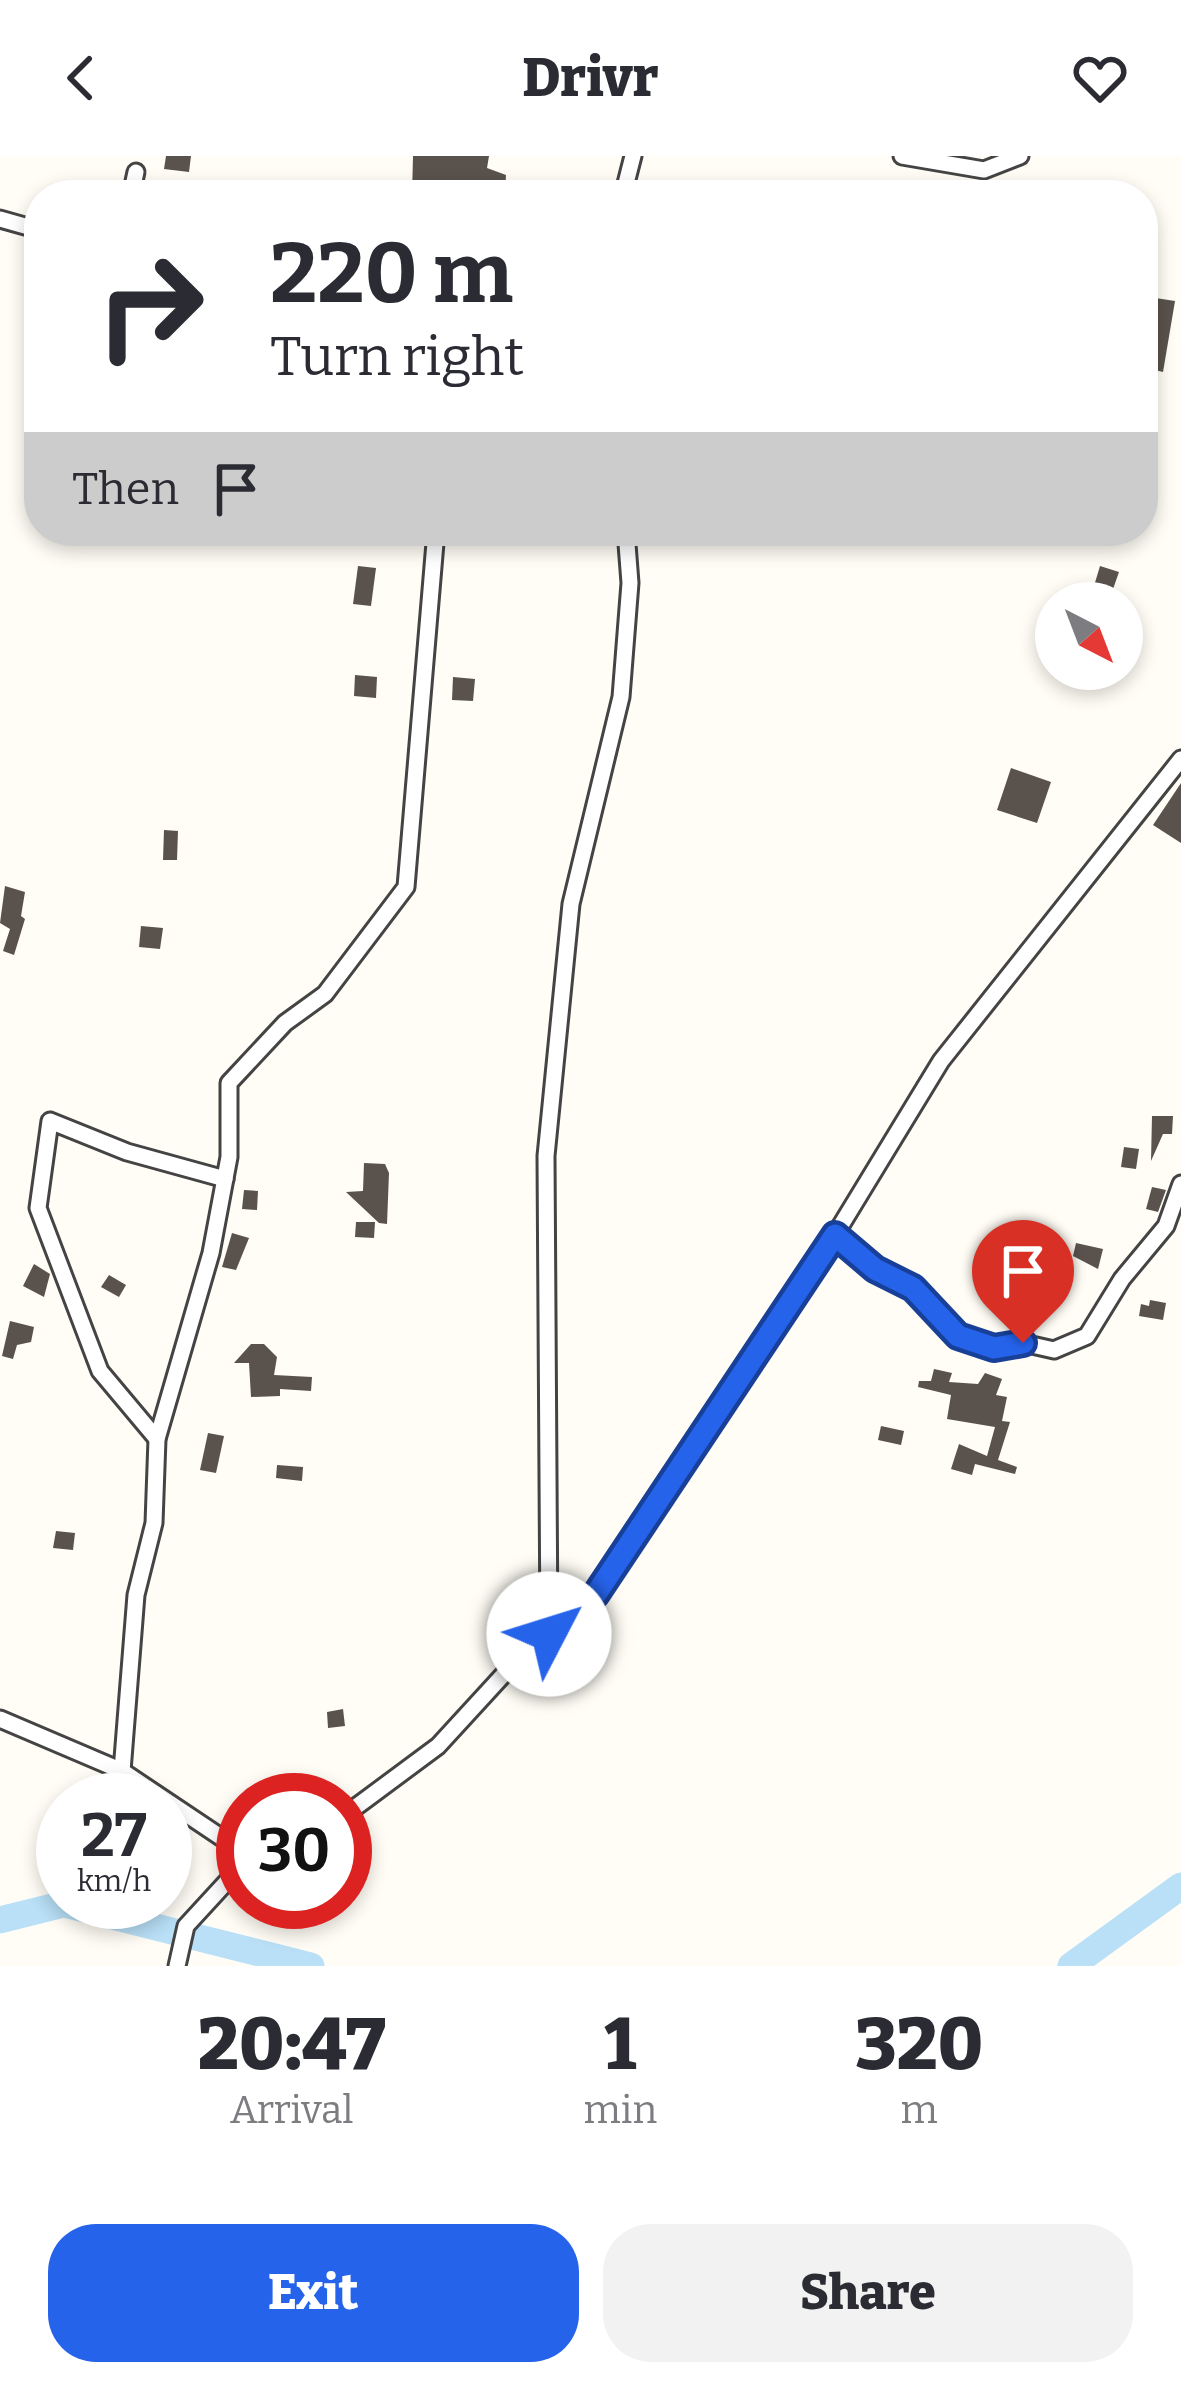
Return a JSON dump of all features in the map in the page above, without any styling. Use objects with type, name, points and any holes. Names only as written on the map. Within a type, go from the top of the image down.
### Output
[{"type":"street","points":[[902,156],[984,170],[1019,156]]},
{"type":"street","points":[[134,180],[136,172]]},
{"type":"street","points":[[122,1771],[136,1595],[154,1523],[158,1439],[212,1253],[225,1179],[229,1083],[285,1024],[325,994],[406,886],[435,546]]},
{"type":"street","points":[[549,1634],[546,1156],[571,904],[621,697],[630,583],[627,546]]},
{"type":"street","points":[[372,1795],[438,1746],[527,1649],[596,1594],[835,1235],[941,1061],[1181,760]]},
{"type":"street","points":[[158,1439],[100,1371],[38,1208],[50,1121],[127,1152],[225,1179]]},
{"type":"street","points":[[835,1235],[875,1269],[913,1288],[958,1336],[994,1348],[1023,1343],[1054,1351],[1088,1336],[1122,1279],[1166,1226],[1181,1184]]},
{"type":"street","points":[[0,1719],[122,1771],[216,1834]]},
{"type":"street","points":[[177,1966],[185,1926],[216,1893]]},
{"type":"building","points":[[166,156],[191,156],[189,172],[164,169]]},
{"type":"building","points":[[413,156],[489,156],[487,168],[506,175],[506,180],[412,180]]},
{"type":"building","points":[[1158,298],[1175,301],[1163,372],[1158,371]]},
{"type":"building","points":[[358,566],[376,568],[371,606],[353,604]]},
{"type":"building","points":[[1100,566],[1119,572],[1116,582],[1095,582]]},
{"type":"building","points":[[355,675],[377,677],[376,698],[354,696]]},
{"type":"building","points":[[453,677],[475,679],[473,701],[452,700]]},
{"type":"building","points":[[1011,768],[1051,782],[1037,823],[997,810]]},
{"type":"building","points":[[1181,783],[1181,843],[1153,825]]},
{"type":"building","points":[[164,830],[178,831],[177,860],[163,860]]},
{"type":"building","points":[[5,886],[25,892],[21,916],[25,919],[14,955],[3,951],[10,929],[0,923]]},
{"type":"building","points":[[141,926],[163,928],[160,949],[139,947]]},
{"type":"building","points":[[1152,1116],[1173,1116],[1172,1134],[1163,1134],[1151,1161]]},
{"type":"building","points":[[1124,1147],[1139,1149],[1136,1169],[1121,1167]]},
{"type":"building","points":[[364,1163],[385,1164],[389,1173],[387,1224],[379,1223],[346,1192],[363,1191]]},
{"type":"building","points":[[1152,1187],[1166,1190],[1158,1212],[1146,1209]]},
{"type":"building","points":[[244,1190],[258,1191],[257,1210],[242,1209]]},
{"type":"building","points":[[356,1222],[375,1222],[374,1238],[355,1237]]},
{"type":"building","points":[[232,1233],[249,1238],[236,1270],[222,1267]]},
{"type":"building","points":[[1076,1243],[1103,1249],[1098,1269],[1073,1256]]},
{"type":"building","points":[[34,1264],[50,1274],[44,1297],[23,1286]]},
{"type":"building","points":[[109,1275],[126,1285],[119,1297],[101,1287]]},
{"type":"building","points":[[1150,1300],[1166,1303],[1163,1320],[1139,1316],[1141,1304],[1149,1306]]},
{"type":"building","points":[[10,1321],[34,1327],[31,1342],[17,1345],[13,1359],[2,1356]]},
{"type":"building","points":[[251,1344],[264,1344],[277,1357],[274,1375],[312,1377],[311,1391],[280,1389],[280,1396],[251,1397],[249,1363],[234,1363]]},
{"type":"building","points":[[934,1369],[952,1373],[949,1382],[978,1384],[985,1373],[1002,1379],[996,1395],[1007,1397],[1002,1421],[1010,1422],[998,1460],[1017,1467],[1015,1474],[975,1464],[972,1475],[951,1469],[959,1444],[987,1456],[995,1427],[947,1419],[951,1395],[918,1387],[919,1381],[931,1381]]},
{"type":"building","points":[[881,1426],[904,1431],[901,1445],[878,1440]]},
{"type":"building","points":[[208,1433],[224,1436],[216,1473],[200,1470]]},
{"type":"building","points":[[277,1465],[303,1467],[302,1481],[276,1478]]},
{"type":"building","points":[[56,1531],[75,1533],[73,1550],[53,1548]]},
{"type":"building","points":[[343,1709],[345,1726],[328,1728],[327,1712]]},
{"type":"waterway","points":[[1071,1966],[1181,1886]]},
{"type":"waterway","points":[[0,1920],[64,1904],[311,1966]]},
{"type":"route","points":[[549,1634],[596,1594],[835,1235],[875,1269],[913,1288],[958,1336],[994,1348],[1023,1343]]}]
